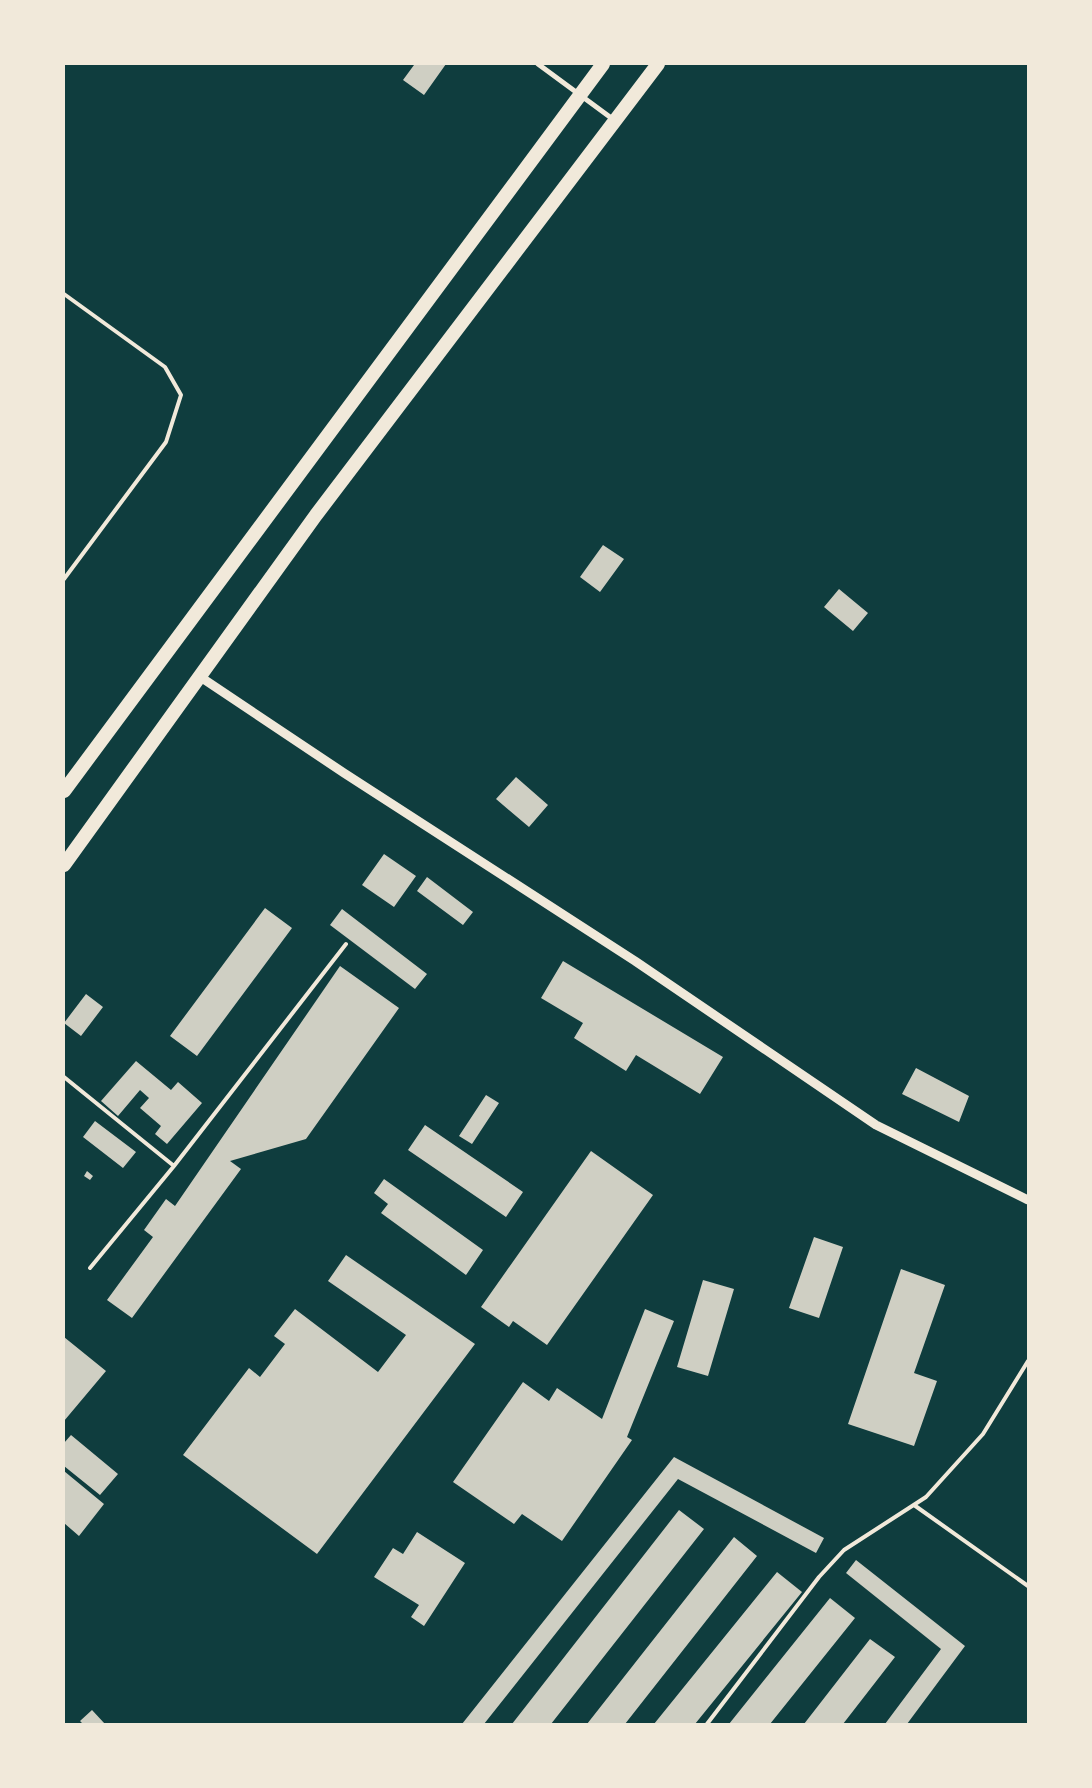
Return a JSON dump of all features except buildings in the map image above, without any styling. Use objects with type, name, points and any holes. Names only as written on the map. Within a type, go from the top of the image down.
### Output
[{"type":"highway","points":[[64,791],[604,64]]},
{"type":"highway","points":[[64,865],[316,515],[658,64]]},
{"type":"street","points":[[538,64],[615,121]]},
{"type":"street","points":[[199,676],[344,773],[635,960],[876,1125],[1028,1200]]},
{"type":"lane","points":[[64,294],[164,367],[181,395],[166,442],[64,579]]},
{"type":"lane","points":[[90,1268],[174,1166],[346,944]]},
{"type":"lane","points":[[64,1077],[174,1166]]},
{"type":"lane","points":[[707,1724],[820,1577],[844,1550],[926,1497],[983,1434],[1028,1361]]},
{"type":"lane","points":[[914,1505],[1028,1586]]}]
